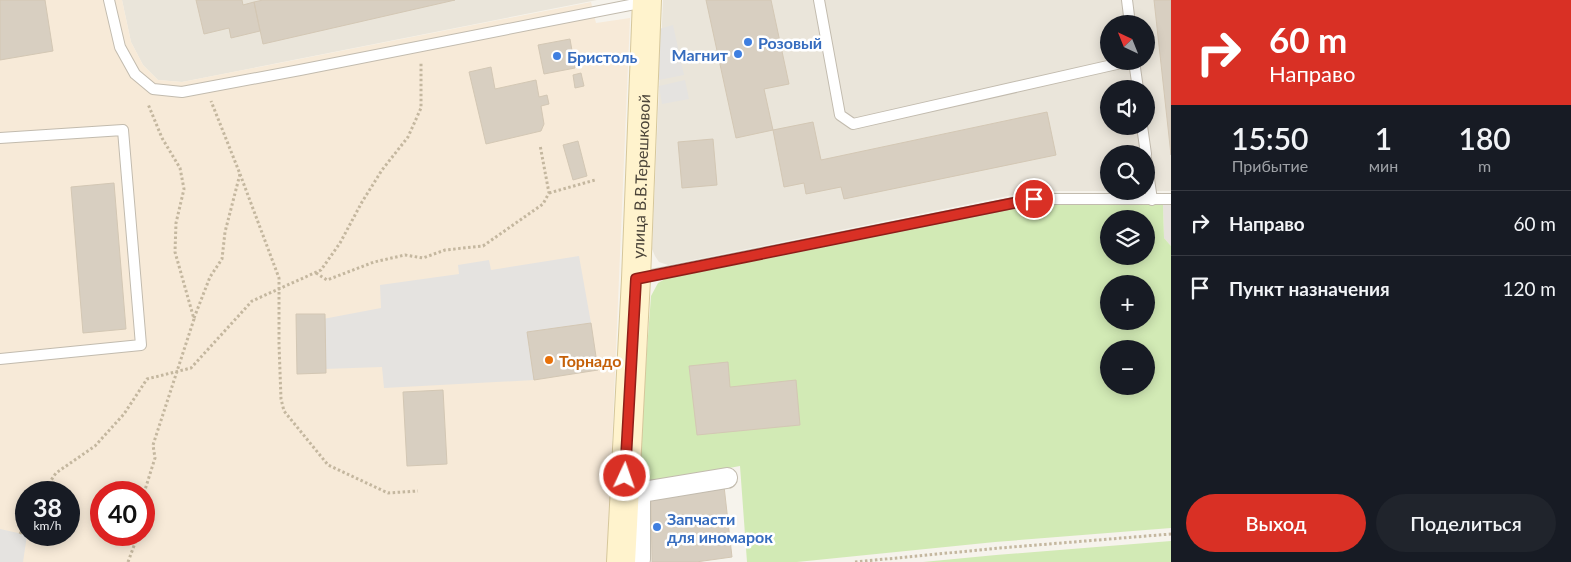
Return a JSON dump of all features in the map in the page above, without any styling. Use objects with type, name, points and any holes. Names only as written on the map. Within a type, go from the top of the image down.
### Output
[{"type":"street","name":"улица В.В.Терешковой","points":[[630,560],[636,279],[647,1]]},
{"type":"street","points":[[632,494],[727,478]]},
{"type":"lane","points":[[109,0],[120,47],[135,74],[152,89],[182,92],[647,1]]},
{"type":"lane","points":[[819,0],[840,115],[853,124],[1100,68]]},
{"type":"lane","points":[[1127,0],[1129,15]]},
{"type":"lane","points":[[0,138],[123,130],[141,345],[0,358]]},
{"type":"lane","points":[[636,279],[1034,199],[1100,200]]},
{"type":"lane","points":[[1155,200],[1171,199]]},
{"type":"path","points":[[51,481],[56,473],[95,446],[124,414],[147,379],[191,368],[252,301],[321,270],[340,243],[382,170],[408,138],[421,108],[421,46]]},
{"type":"path","points":[[135,74],[162,138],[180,168],[184,189],[176,222],[175,252],[194,318]]},
{"type":"path","points":[[206,87],[279,278],[281,399],[284,411],[328,466],[388,493],[418,491]]},
{"type":"path","points":[[316,273],[327,280],[374,262],[405,255],[423,258],[445,250],[483,246],[544,204],[548,193],[540,145]]},
{"type":"path","points":[[148,481],[155,458],[153,445],[194,318],[210,277],[222,259],[225,232],[240,174]]},
{"type":"path","points":[[548,193],[595,180]]},
{"type":"path","points":[[855,562],[1171,534]]},
{"type":"path","points":[[128,562],[134,546]]},
{"type":"shaded area","points":[[0,0],[122,0],[131,42],[143,65],[158,80],[182,82],[591,2],[596,23],[630,18],[607,562],[0,562]]},
{"type":"shaded area","points":[[122,0],[597,0],[182,82],[158,80],[143,65],[131,42]]},
{"type":"shaded area","points":[[663,0],[1171,0],[1171,191],[1155,191],[1155,145],[1100,145],[1100,191],[1033,191],[668,265],[659,262],[652,249]]},
{"type":"shaded area","points":[[673,25],[684,75],[659,80],[652,31]]},
{"type":"shaded area","points":[[685,80],[689,99],[662,104],[659,86]]},
{"type":"shaded area","points":[[1163,205],[1171,205],[1171,246],[1164,238]]},
{"type":"shaded area","points":[[579,256],[591,323],[527,332],[534,380],[384,388],[382,367],[324,369],[323,319],[381,308],[380,285],[459,274],[458,265],[489,260],[491,270]]},
{"type":"shaded area","points":[[0,529],[15,532],[15,546],[25,546],[23,562],[0,562]]},
{"type":"green space","points":[[1033,205],[1163,205],[1164,238],[1171,246],[1171,528],[995,542],[797,562],[747,562],[740,466],[637,485],[651,296],[658,283],[665,279]]},
{"type":"green space","points":[[1171,541],[1171,562],[923,562],[996,555]]},
{"type":"building","points":[[0,0],[45,0],[53,51],[0,60]]},
{"type":"building","points":[[196,0],[242,0],[243,5],[254,2],[260,31],[231,38],[229,28],[204,34]]},
{"type":"building","points":[[263,0],[455,0],[263,44],[254,2]]},
{"type":"building","name":"Розовый","points":[[706,0],[771,0],[789,84],[764,89],[773,130],[736,138]]},
{"type":"building","points":[[1154,0],[1171,0],[1171,155]]},
{"type":"building","name":"Бристоль","points":[[570,39],[575,68],[544,74],[538,45]]},
{"type":"building","points":[[491,67],[495,89],[536,80],[539,97],[547,95],[549,104],[541,106],[544,124],[541,131],[486,144],[469,72]]},
{"type":"building","points":[[581,73],[584,86],[575,88],[573,75]]},
{"type":"building","points":[[1047,112],[1056,155],[844,199],[841,187],[806,194],[804,183],[784,187],[773,130],[813,122],[821,160]]},
{"type":"building","points":[[713,139],[717,185],[682,188],[678,142]]},
{"type":"building","points":[[578,141],[587,176],[573,180],[563,145]]},
{"type":"building","points":[[114,183],[126,329],[83,333],[71,187]]},
{"type":"building","points":[[296,314],[325,314],[326,373],[297,374]]},
{"type":"building","points":[[591,323],[598,370],[534,380],[527,332]]},
{"type":"building","points":[[728,362],[730,387],[796,380],[800,425],[697,435],[689,366]]},
{"type":"building","points":[[443,390],[447,464],[407,466],[403,392]]},
{"type":"building","points":[[724,486],[732,557],[696,562],[652,562],[651,496]]},
{"type":"place","name":"Розовый","points":[[748,42]]},
{"type":"place","name":"Магнит","points":[[738,54]]},
{"type":"place","name":"Бристоль","points":[[557,56]]},
{"type":"place","name":"Торнадо","points":[[549,360]]},
{"type":"place","name":"Запчасти для иномарок","points":[[657,527]]},
{"type":"route","points":[[625,476],[636,279],[1034,199]]}]
